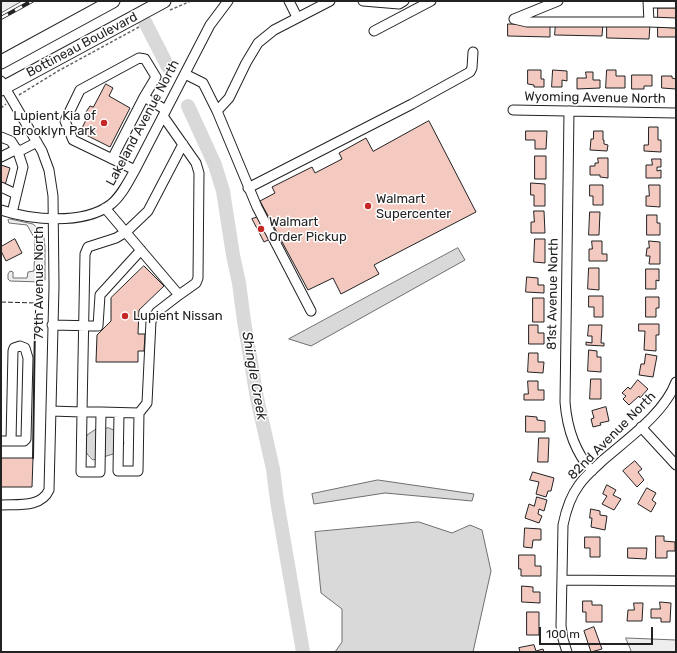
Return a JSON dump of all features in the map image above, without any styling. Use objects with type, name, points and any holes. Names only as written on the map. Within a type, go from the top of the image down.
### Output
[{"type":"highway","name":"Bottineau Boulevard","points":[[1,62],[113,1]]},
{"type":"highway","name":"Bottineau Boulevard","points":[[2,86],[165,6]]},
{"type":"street","name":"Lakeland Avenue North","points":[[1,210],[31,217],[53,218],[87,216],[101,211],[111,205],[121,193],[135,170],[210,25],[228,1]]},
{"type":"street","points":[[289,1],[297,17]]},
{"type":"street","points":[[217,111],[229,98],[246,63],[258,43],[274,30],[330,1]]},
{"type":"street","points":[[363,1],[398,4],[404,1]]},
{"type":"street","points":[[374,31],[431,1]]},
{"type":"street","points":[[558,1],[514,19],[527,22],[676,23]]},
{"type":"street","points":[[649,22],[648,2],[676,3]]},
{"type":"street","points":[[248,188],[405,108],[470,72],[472,68],[472,52]]},
{"type":"street","points":[[112,159],[156,77],[145,59],[139,58],[80,90],[65,120],[73,140],[112,159],[135,170]]},
{"type":"street","points":[[184,74],[203,83],[217,111],[248,188],[311,311]]},
{"type":"street","name":"79th Avenue North","points":[[1,505],[34,503],[46,497],[49,490],[53,218],[53,196],[49,170],[37,142],[2,86]]},
{"type":"street","points":[[120,413],[118,471],[138,471],[139,413],[147,403],[151,320],[157,312],[196,283],[198,278],[199,173],[196,163],[164,113],[144,97]]},
{"type":"street","name":"Wyoming Avenue North","points":[[513,110],[676,113]]},
{"type":"street","name":"81st Avenue North","points":[[568,111],[565,402],[569,432],[584,462],[592,471]]},
{"type":"street","points":[[3,140],[11,141],[17,151],[23,168],[12,213]]},
{"type":"street","points":[[1,157],[37,142]]},
{"type":"street","points":[[101,412],[100,472],[81,472],[85,254],[88,247],[116,238],[126,232],[148,211],[183,144]]},
{"type":"street","points":[[1,187],[16,194]]},
{"type":"street","points":[[105,208],[179,295]]},
{"type":"street","points":[[52,326],[98,326],[100,295],[141,250]]},
{"type":"street","points":[[20,346],[25,348],[28,358],[26,439],[24,441],[6,441],[13,351],[14,348],[20,346]]},
{"type":"street","name":"82nd Avenue North","points":[[567,652],[561,626],[563,525],[566,511],[579,484],[665,403],[676,382]]},
{"type":"street","points":[[51,411],[139,413]]},
{"type":"street","points":[[641,427],[676,465]]},
{"type":"street","points":[[562,580],[676,581]]},
{"type":"path","points":[[165,6],[191,1]]},
{"type":"path","points":[[26,91],[58,71],[140,26]]},
{"type":"shaded area","points":[[1,1],[22,1],[1,13]]},
{"type":"shaded area","points":[[10,219],[33,224],[41,231],[44,238],[45,247],[45,280],[41,282],[10,281],[8,279],[8,274],[10,271],[13,272],[13,278],[27,278],[28,272],[34,271],[35,239],[27,225],[9,223],[8,220]]},
{"type":"shaded area","points":[[458,248],[465,260],[311,346],[289,339]]},
{"type":"shaded area","points":[[109,428],[120,433],[124,443],[120,452],[93,460],[87,454],[85,449],[87,435],[96,429]]},
{"type":"shaded area","points":[[378,480],[474,494],[472,501],[385,493],[314,504],[312,494]]},
{"type":"shaded area","points":[[419,522],[452,533],[470,525],[482,530],[491,571],[473,652],[335,652],[342,642],[342,609],[321,593],[315,532]]},
{"type":"shaded area","points":[[626,638],[676,640],[676,652],[632,652]]},
{"type":"building","points":[[658,8],[676,8],[676,19],[658,18]]},
{"type":"building","points":[[556,22],[603,23],[602,36],[555,35]]},
{"type":"building","points":[[607,23],[650,24],[649,39],[607,38]]},
{"type":"building","points":[[508,24],[550,25],[550,37],[508,36]]},
{"type":"building","points":[[658,27],[676,28],[676,37],[658,37]]},
{"type":"building","points":[[528,70],[541,70],[541,79],[544,79],[544,87],[534,87],[534,85],[528,84]]},
{"type":"building","points":[[553,70],[567,71],[567,81],[562,80],[562,87],[552,87]]},
{"type":"building","points":[[607,70],[616,70],[616,76],[625,76],[625,88],[606,88]]},
{"type":"building","points":[[586,72],[593,72],[593,80],[600,80],[600,88],[577,89],[577,78],[586,78]]},
{"type":"building","points":[[632,75],[652,75],[652,86],[644,86],[644,89],[632,89]]},
{"type":"building","points":[[662,76],[672,76],[672,78],[676,79],[676,89],[662,88]]},
{"type":"building","name":"Lupient Kia of Brooklyn Park","points":[[106,84],[113,88],[109,96],[130,108],[110,147],[80,132],[89,114],[86,112],[90,106],[93,107]]},
{"type":"building","name":"Walmart Supercenter","points":[[429,121],[476,212],[374,265],[379,274],[341,294],[333,278],[308,290],[260,201],[275,193],[272,187],[312,167],[315,173],[342,159],[339,153],[366,138],[373,151]]},
{"type":"building","points":[[649,127],[658,127],[658,140],[661,140],[661,152],[644,151],[644,145],[648,145]]},
{"type":"building","points":[[526,131],[547,131],[546,149],[535,149],[535,140],[526,140]]},
{"type":"building","points":[[594,131],[603,131],[604,144],[608,145],[607,151],[590,150],[591,139],[593,139]]},
{"type":"building","points":[[535,156],[546,156],[546,179],[535,179]]},
{"type":"building","points":[[598,158],[608,158],[608,178],[600,177],[600,175],[590,175],[590,166],[595,166],[595,163],[598,163]]},
{"type":"building","points":[[652,159],[661,159],[661,167],[657,167],[657,171],[661,170],[661,178],[646,178],[646,165],[652,165]]},
{"type":"building","points":[[1,165],[10,168],[5,185],[1,184]]},
{"type":"building","points":[[531,183],[545,184],[545,206],[534,206],[534,195],[531,195]]},
{"type":"building","points":[[590,185],[603,185],[603,205],[593,205],[593,196],[590,196]]},
{"type":"building","points":[[649,185],[660,185],[660,207],[646,206],[646,196],[649,196]]},
{"type":"building","points":[[534,211],[544,211],[545,233],[531,233],[531,222],[534,222]]},
{"type":"building","points":[[590,212],[600,212],[599,235],[589,235]]},
{"type":"building","points":[[647,215],[657,215],[657,223],[660,223],[660,235],[647,235]]},
{"type":"building","name":"Walmart Order Pickup","points":[[258,217],[270,239],[264,242],[252,219]]},
{"type":"building","points":[[15,239],[22,253],[6,261],[1,251],[1,247]]},
{"type":"building","points":[[535,239],[545,239],[545,263],[534,262]]},
{"type":"building","points":[[592,241],[602,241],[602,254],[607,254],[607,261],[589,261],[589,249],[592,249]]},
{"type":"building","points":[[649,241],[660,242],[660,264],[649,264],[650,256],[646,256],[647,248],[649,248]]},
{"type":"building","name":"Lupient Nissan","points":[[144,266],[164,286],[139,310],[138,334],[145,334],[144,351],[138,351],[138,362],[96,362],[97,335],[111,321],[111,298]]},
{"type":"building","points":[[589,268],[599,268],[599,290],[588,289]]},
{"type":"building","points":[[646,269],[659,269],[659,281],[656,280],[656,289],[646,289]]},
{"type":"building","points":[[527,277],[538,278],[538,285],[544,285],[544,293],[526,292]]},
{"type":"building","points":[[589,296],[603,296],[603,317],[594,317],[594,307],[589,307]]},
{"type":"building","points":[[646,297],[659,297],[659,308],[656,308],[656,317],[646,317]]},
{"type":"building","points":[[533,298],[544,298],[544,322],[533,322]]},
{"type":"building","points":[[639,324],[659,324],[659,335],[656,335],[656,351],[644,350],[645,331],[639,331]]},
{"type":"building","points":[[529,325],[538,325],[538,333],[544,333],[544,344],[529,344]]},
{"type":"building","points":[[589,325],[602,325],[601,343],[604,343],[604,346],[586,345],[586,342],[592,343],[592,336],[588,336]]},
{"type":"building","points":[[589,350],[597,351],[597,357],[601,357],[601,372],[588,371]]},
{"type":"building","points":[[529,353],[538,353],[538,362],[544,362],[543,373],[528,372]]},
{"type":"building","points":[[646,354],[657,356],[653,377],[639,375],[641,364],[644,364]]},
{"type":"building","points":[[591,379],[601,379],[601,399],[590,399]]},
{"type":"building","points":[[638,380],[648,389],[640,398],[639,396],[629,405],[623,399],[626,396],[622,393],[628,387],[630,389]]},
{"type":"building","points":[[528,381],[538,381],[538,390],[544,390],[544,400],[524,400],[524,394],[528,394]]},
{"type":"building","points":[[606,407],[609,421],[600,423],[601,425],[593,427],[591,419],[594,418],[592,411]]},
{"type":"building","points":[[526,416],[537,417],[537,420],[545,421],[545,432],[526,432]]},
{"type":"building","points":[[539,438],[549,438],[548,462],[538,462]]},
{"type":"building","points":[[1,458],[33,458],[32,487],[1,487]]},
{"type":"building","points":[[635,461],[642,469],[638,472],[644,480],[637,487],[623,471]]},
{"type":"building","points":[[533,472],[554,478],[551,491],[548,491],[546,497],[536,494],[539,482],[530,480]]},
{"type":"building","points":[[607,485],[616,490],[613,495],[621,499],[614,510],[602,504],[607,496],[603,494]]},
{"type":"building","points":[[647,488],[656,493],[652,500],[656,503],[651,512],[638,504]]},
{"type":"building","points":[[537,497],[547,500],[544,511],[539,509],[538,514],[542,516],[539,523],[525,518],[529,504],[534,506]]},
{"type":"building","points":[[591,509],[600,511],[600,515],[607,516],[605,530],[591,527]]},
{"type":"building","points":[[525,528],[541,529],[541,540],[533,540],[532,548],[524,547]]},
{"type":"building","points":[[656,536],[664,536],[664,541],[675,542],[675,551],[667,551],[667,558],[656,558]]},
{"type":"building","points":[[585,537],[600,537],[600,557],[590,557],[590,548],[585,548]]},
{"type":"building","points":[[628,548],[647,548],[646,559],[628,558]]},
{"type":"building","points":[[519,555],[535,555],[535,566],[541,566],[541,576],[521,576],[521,569],[519,569]]},
{"type":"building","points":[[522,586],[533,587],[533,592],[540,592],[540,603],[522,602]]},
{"type":"building","points":[[583,601],[592,601],[592,605],[602,605],[602,622],[586,622],[586,612],[583,612]]},
{"type":"building","points":[[660,602],[671,603],[670,622],[661,622],[661,618],[651,618],[651,609],[660,609]]},
{"type":"building","points":[[634,603],[643,603],[642,621],[627,621],[628,610],[634,610]]},
{"type":"building","points":[[527,612],[539,612],[539,635],[527,635]]},
{"type":"building","points":[[594,627],[602,649],[591,652],[584,631]]},
{"type":"building","points":[[534,645],[536,651],[543,649],[544,652],[520,652],[519,648]]},
{"type":"waterway","name":"Shingle Creek","points":[[145,22],[168,67]]},
{"type":"waterway","name":"Shingle Creek","points":[[188,106],[215,165],[223,191],[257,398],[273,469],[277,501],[303,652]]},
{"type":"railway","points":[[1,18],[32,1]]},
{"type":"fence","points":[[1,302],[36,303],[35,321]]},
{"type":"wall","points":[[33,458],[35,321]]},
{"type":"place","name":"Lupient Kia of Brooklyn Park","points":[[104,123]]},
{"type":"place","name":"Walmart Supercenter","points":[[368,206]]},
{"type":"place","name":"Walmart Order Pickup","points":[[261,229]]},
{"type":"place","name":"Lupient Nissan","points":[[125,316]]}]
